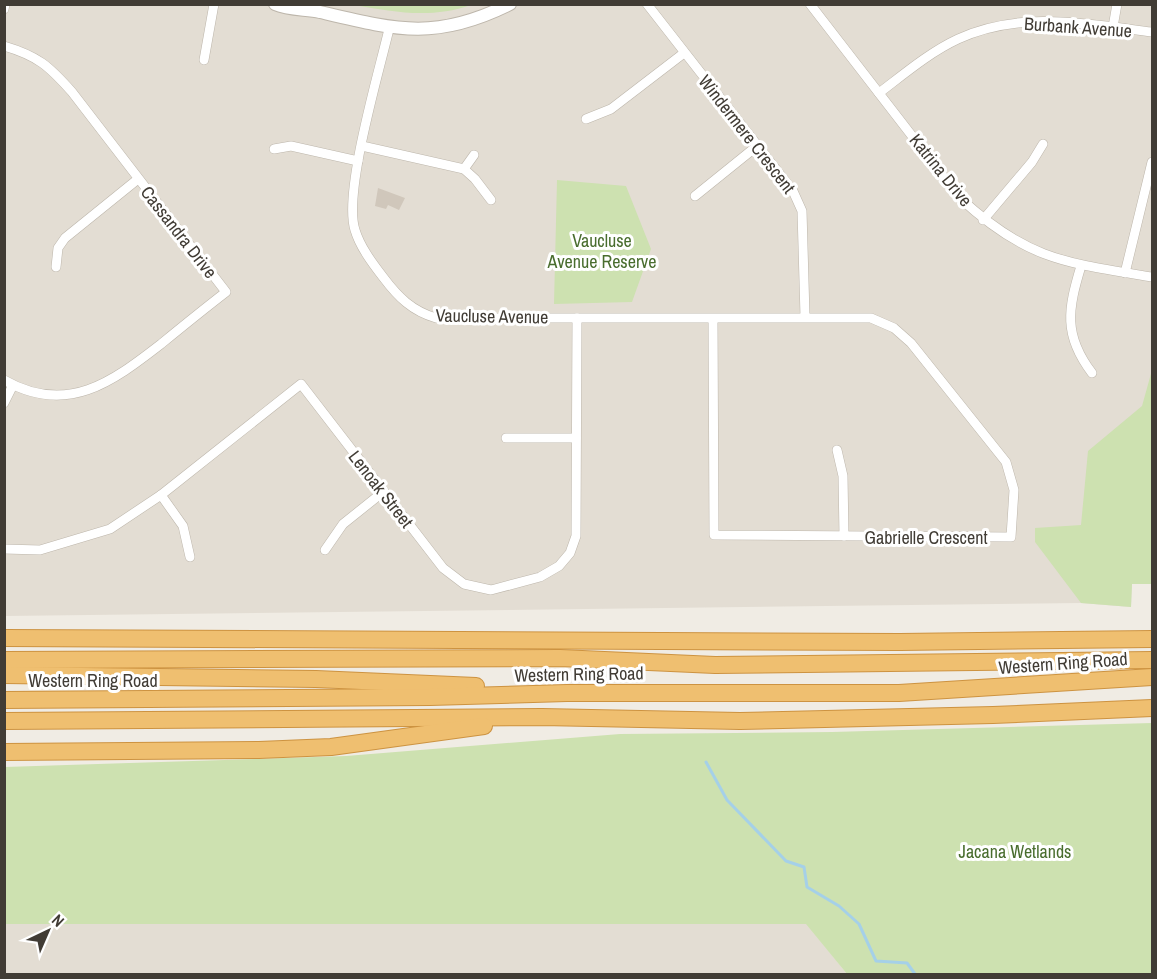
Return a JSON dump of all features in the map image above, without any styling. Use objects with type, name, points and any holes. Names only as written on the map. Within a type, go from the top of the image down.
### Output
[{"type":"highway","points":[[4,638],[900,642],[1152,639]]},
{"type":"highway","points":[[561,658],[689,650],[900,642]]},
{"type":"highway","points":[[4,660],[561,658],[715,665],[1152,660]]},
{"type":"highway","points":[[4,675],[316,679],[505,687],[567,693]]},
{"type":"highway","name":"Western Ring Road","points":[[4,700],[407,697],[567,693],[899,693],[1152,677]]},
{"type":"highway","points":[[4,721],[542,717],[751,720],[993,715],[1152,708]]},
{"type":"highway","points":[[4,753],[331,747],[542,717]]},
{"type":"street","points":[[204,60],[214,4]]},
{"type":"street","points":[[275,4],[327,9],[388,28],[414,30],[453,25],[485,17],[510,4]]},
{"type":"street","name":"Windermere Crescent","points":[[647,4],[793,191],[802,211],[805,316]]},
{"type":"street","name":"Katrina Drive","points":[[810,4],[960,198],[983,220],[1021,245],[1081,266],[1152,277]]},
{"type":"street","points":[[1113,27],[1117,4]]},
{"type":"street","name":"Burbank Avenue","points":[[879,93],[943,47],[958,39],[1000,24],[1037,21],[1152,32]]},
{"type":"street","name":"Vaucluse Avenue","points":[[388,28],[358,161],[353,196],[355,230],[374,265],[413,309],[436,318],[805,316]]},
{"type":"street","name":"Cassandra Drive","points":[[4,46],[29,53],[48,65],[72,92],[226,292],[126,372],[104,385],[81,393],[55,395],[31,392],[9,383]]},
{"type":"street","points":[[586,119],[611,109],[684,52]]},
{"type":"street","points":[[983,220],[1032,162],[1043,144]]},
{"type":"street","points":[[274,149],[291,146],[358,161]]},
{"type":"street","points":[[362,146],[464,170],[475,178],[491,200]]},
{"type":"street","points":[[694,196],[757,146]]},
{"type":"street","points":[[464,170],[474,155]]},
{"type":"street","points":[[1125,273],[1152,162]]},
{"type":"street","points":[[56,267],[58,248],[65,238],[138,178]]},
{"type":"street","points":[[1081,266],[1072,295],[1070,321],[1073,344],[1092,373]]},
{"type":"street","name":"Gabrielle Crescent","points":[[713,318],[714,535],[1011,537],[1014,490],[1006,462],[911,343],[894,328],[871,318],[805,316]]},
{"type":"street","name":"Lenoak Street","points":[[4,549],[40,550],[110,530],[161,495],[301,384],[383,492],[453,577],[481,590],[525,583],[554,569],[570,553],[576,536],[577,318]]},
{"type":"street","points":[[4,403],[9,383]]},
{"type":"street","points":[[506,438],[576,438]]},
{"type":"street","points":[[837,450],[843,476],[844,536]]},
{"type":"street","points":[[325,550],[343,524],[383,492]]},
{"type":"street","points":[[161,495],[183,526],[190,557]]},
{"type":"shaded area","points":[[5,5],[1152,5],[1152,582],[1132,584],[1131,607],[1081,603],[5,616]]},
{"type":"shaded area","points":[[4,924],[807,924],[847,974],[5,974]]},
{"type":"green space","points":[[471,4],[456,9],[427,13],[398,12],[354,5]]},
{"type":"green space","name":"Vaucluse Avenue Reserve","points":[[557,180],[626,186],[651,249],[632,302],[554,304]]},
{"type":"green space","points":[[1152,370],[1152,584],[1132,584],[1131,607],[1081,603],[1035,542],[1035,528],[1081,525],[1088,451],[1142,406]]},
{"type":"green space","name":"Jacana Wetlands","points":[[1152,723],[1152,974],[847,974],[806,924],[5,924],[5,767],[346,756],[620,734],[832,732]]},
{"type":"building","points":[[378,188],[405,198],[399,210],[388,205],[386,209],[375,206]]},
{"type":"waterway","points":[[706,762],[727,800],[786,861],[804,867],[807,887],[839,906],[859,924],[876,961],[907,963],[915,974]]}]
